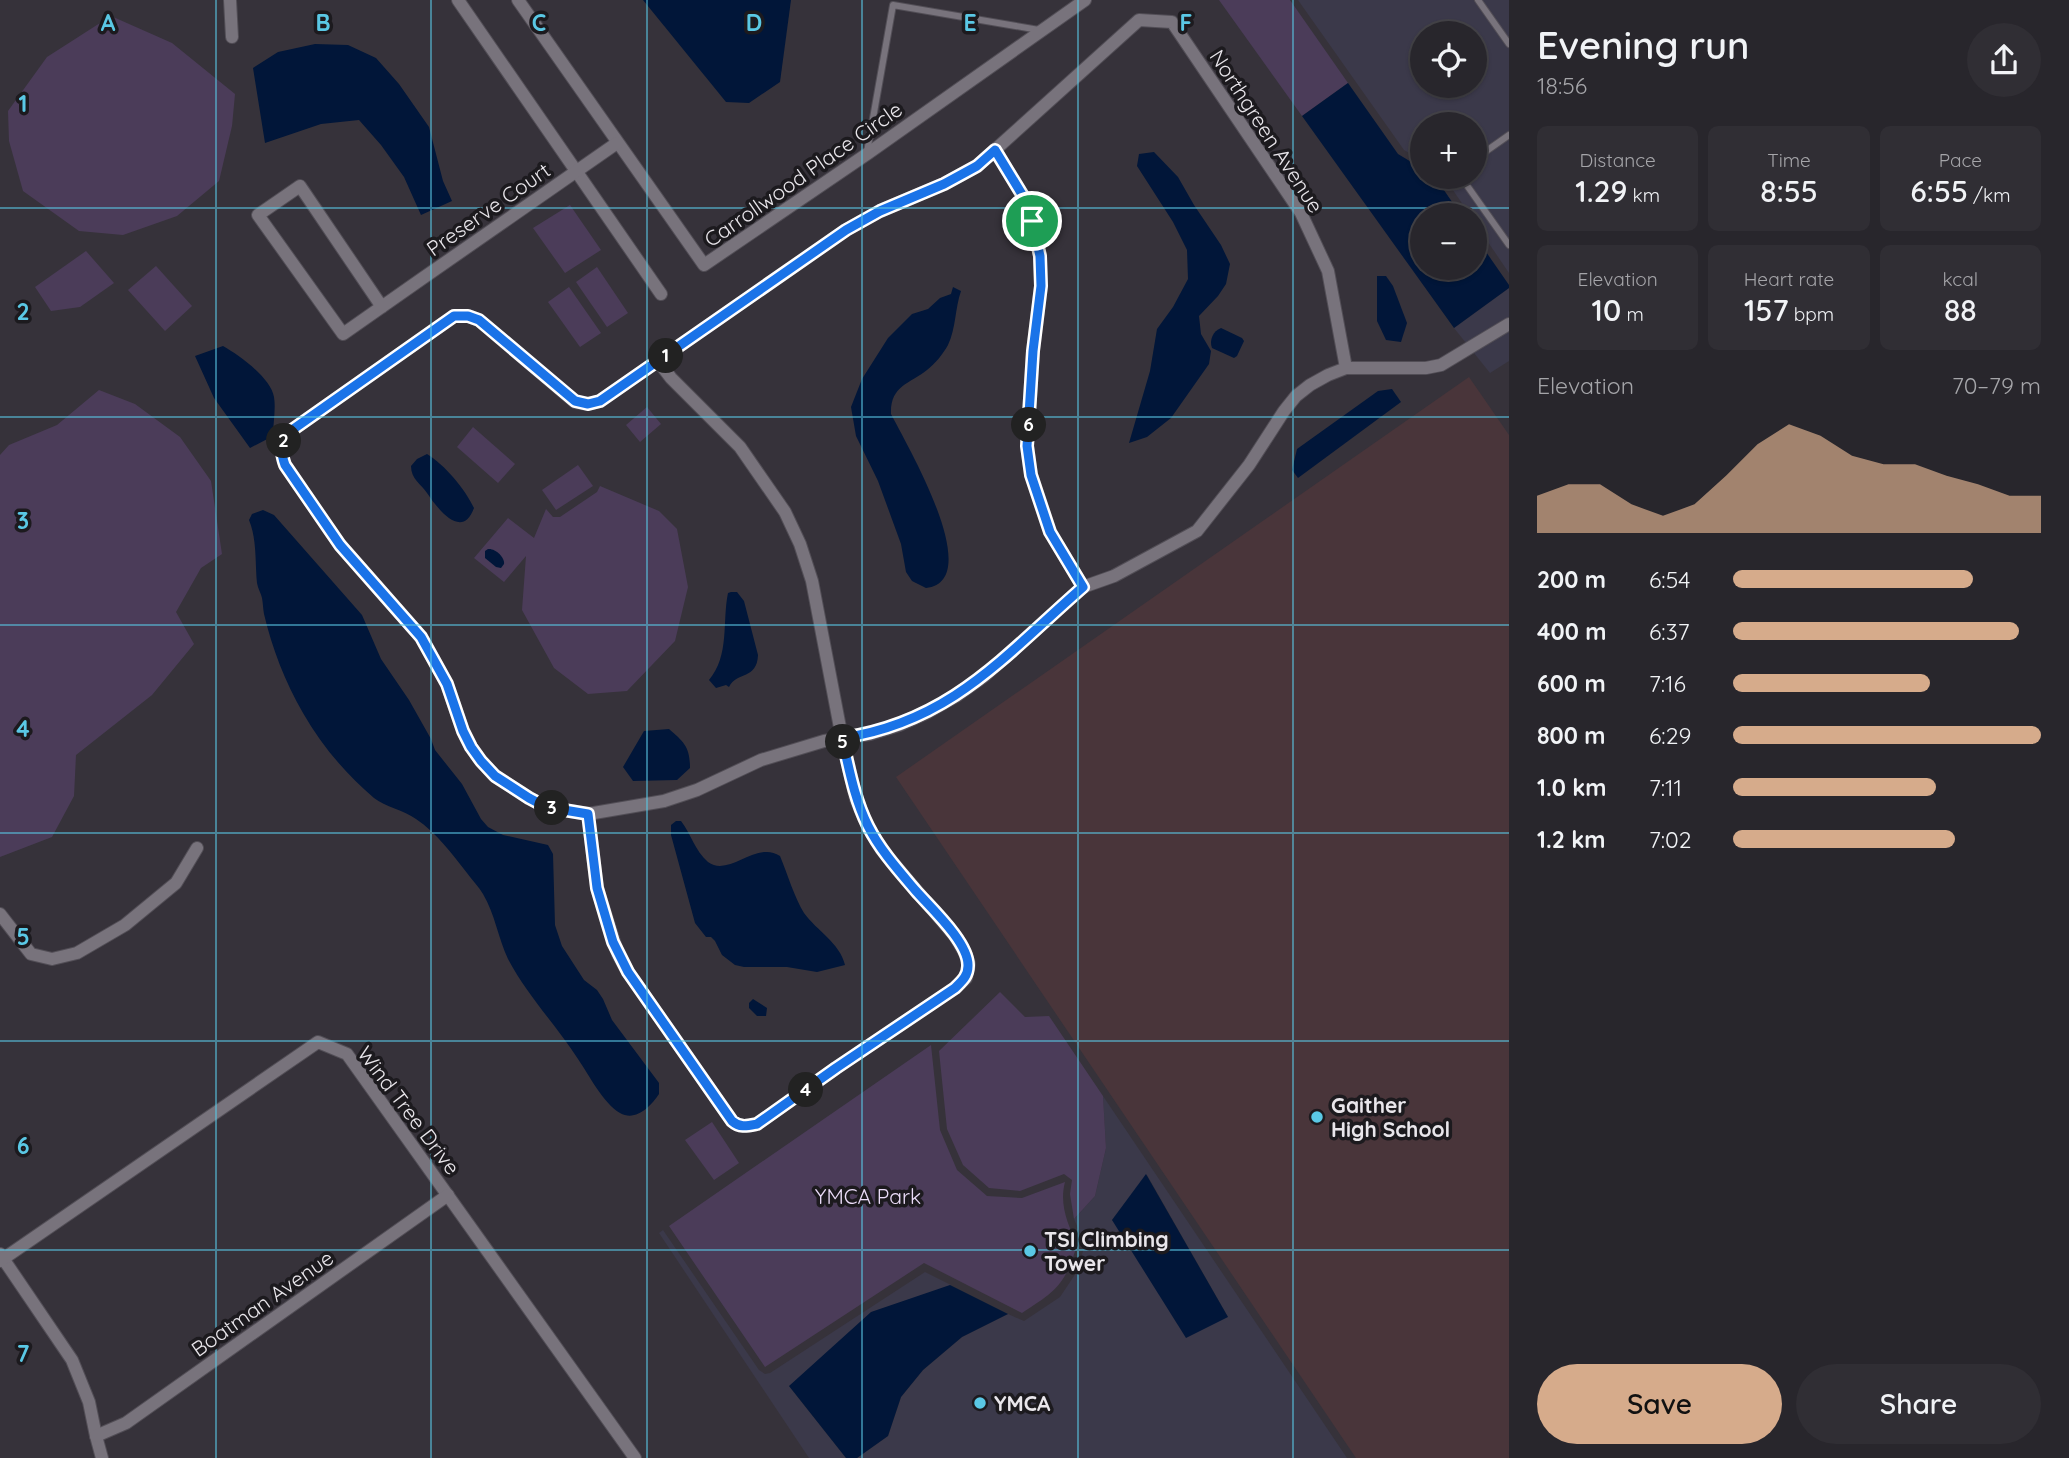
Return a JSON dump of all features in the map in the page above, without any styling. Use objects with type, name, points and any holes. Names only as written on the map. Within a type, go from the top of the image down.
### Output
[{"type":"street","points":[[230,0],[232,37]]},
{"type":"street","points":[[458,0],[662,294]]},
{"type":"street","name":"Carrollwood Place Circle","points":[[518,0],[704,265],[1085,0]]},
{"type":"street","name":"Northgreen Avenue","points":[[1346,368],[1328,271],[1301,213],[1172,22],[1139,20],[977,166],[944,184],[880,211],[846,230],[600,401],[588,404],[575,401],[479,320],[468,316],[454,316],[292,430],[282,444],[281,453],[285,465],[340,545],[421,637],[447,684],[463,731],[481,761],[495,776],[546,807],[588,814],[664,801],[697,790],[761,760],[824,741],[870,734],[928,712],[984,676],[1083,587],[1114,576],[1196,531],[1249,465],[1284,411],[1296,396],[1310,385],[1328,374],[1346,368],[1426,368],[1441,365],[1509,324]]},
{"type":"street","name":"Preserve Court","points":[[382,307],[300,186],[258,215],[343,334],[382,307],[576,171],[617,143]]},
{"type":"street","points":[[995,150],[1023,196],[1040,256],[1041,286],[1033,351],[1027,446],[1031,475],[1050,532],[1083,587]]},
{"type":"street","points":[[588,814],[597,888],[613,942],[623,963],[737,1126],[757,1124],[966,978],[969,964],[956,936],[882,850],[856,799],[812,581],[800,544],[785,512],[740,447],[671,379],[658,362]]},
{"type":"street","points":[[0,914],[31,954],[52,959],[77,953],[125,925],[176,883],[197,848]]},
{"type":"street","name":"Wind Tree Drive","points":[[1,1258],[318,1042],[347,1054],[635,1458]]},
{"type":"street","name":"Boatman Avenue","points":[[96,1436],[126,1423],[448,1195]]},
{"type":"street","points":[[1,1258],[72,1360],[89,1402],[102,1458]]},
{"type":"lane","points":[[1478,0],[1509,44]]},
{"type":"lane","points":[[867,154],[893,5],[1041,31]]},
{"type":"lane","points":[[1487,151],[1509,135]]},
{"type":"lane","points":[[1470,189],[1508,240]]},
{"type":"shaded area","points":[[1298,0],[1509,0],[1509,273],[1487,241],[1487,203],[1462,203],[1452,189],[1487,189],[1487,112],[1410,112],[1410,153],[1404,150]]},
{"type":"shaded area","points":[[1509,288],[1509,361],[1490,373],[1454,328]]},
{"type":"shaded area","name":"Gaither High School","points":[[1469,377],[1509,435],[1509,1458],[1356,1458],[896,777]]},
{"type":"shaded area","points":[[1103,1096],[1347,1458],[857,1458],[888,1436],[901,1397],[923,1370],[962,1337],[1008,1314],[1024,1321],[1060,1297],[1076,1273],[1084,1248],[1074,1219],[1095,1196],[1106,1148]],"holes":[[[1147,1175],[1228,1317],[1112,1220]]]},
{"type":"shaded area","points":[[663,1230],[759,1370],[765,1374],[925,1272],[951,1285],[789,1386],[846,1458],[809,1458],[659,1233]]},
{"type":"green space","points":[[1219,0],[1290,0],[1348,83],[1302,116]]},
{"type":"green space","points":[[111,16],[172,43],[235,94],[232,126],[219,181],[177,216],[123,235],[79,231],[23,191],[9,141],[8,111],[47,57]]},
{"type":"green space","points":[[570,205],[601,250],[565,273],[533,228]]},
{"type":"green space","points":[[86,251],[114,283],[80,307],[51,311],[35,287]]},
{"type":"green space","points":[[156,266],[192,306],[165,331],[128,290]]},
{"type":"green space","points":[[597,267],[628,313],[607,327],[576,282]]},
{"type":"green space","points":[[569,287],[601,333],[580,347],[548,302]]},
{"type":"green space","points":[[99,390],[135,404],[180,437],[211,481],[222,554],[201,568],[176,612],[194,644],[152,695],[76,755],[74,796],[52,837],[0,857],[0,455],[9,445],[57,425]]},
{"type":"green space","points":[[647,407],[661,424],[640,442],[626,425]]},
{"type":"green space","points":[[473,427],[515,464],[498,483],[457,447]]},
{"type":"green space","points":[[578,465],[593,486],[556,510],[542,490]]},
{"type":"green space","points":[[600,486],[659,511],[677,529],[688,587],[675,641],[627,691],[588,694],[554,668],[522,610],[526,556],[504,582],[474,558],[508,518],[534,538],[546,509],[553,517],[560,517],[597,492]]},
{"type":"green space","points":[[1000,992],[1025,1017],[1049,1016],[1103,1096],[1106,1148],[1095,1196],[1074,1219],[1070,1194],[1072,1180],[1064,1174],[1020,1191],[989,1188],[963,1165],[947,1129],[939,1051]]},
{"type":"green space","name":"YMCA Park","points":[[931,1045],[940,1130],[957,1170],[987,1196],[1022,1198],[1065,1182],[1064,1207],[1077,1245],[1068,1269],[1058,1286],[1022,1313],[924,1263],[765,1367],[669,1226]]},
{"type":"green space","points":[[712,1122],[739,1163],[714,1180],[685,1140]]},
{"type":"water","points":[[643,0],[791,0],[780,82],[749,103],[726,102]]},
{"type":"water","points":[[315,44],[348,45],[376,58],[399,84],[429,127],[443,181],[452,201],[421,215],[404,177],[359,120],[321,124],[265,143],[253,68],[278,52]]},
{"type":"water","points":[[1348,83],[1398,154],[1410,161],[1410,189],[1443,189],[1453,203],[1410,203],[1410,267],[1302,116]]},
{"type":"water","points":[[1154,152],[1178,177],[1230,264],[1226,284],[1199,316],[1201,334],[1211,351],[1209,364],[1171,418],[1147,437],[1129,443],[1150,371],[1157,329],[1188,279],[1187,250],[1173,222],[1137,166],[1139,154]]},
{"type":"water","points":[[1487,253],[1509,288],[1454,328],[1420,280],[1487,280]]},
{"type":"water","points":[[1377,276],[1386,276],[1393,286],[1407,323],[1401,342],[1386,340],[1377,321]]},
{"type":"water","points":[[953,287],[961,291],[948,345],[930,368],[897,391],[891,414],[937,508],[946,537],[949,562],[943,580],[926,588],[912,581],[906,572],[901,544],[878,481],[856,436],[851,407],[862,379],[888,338],[912,314],[928,309],[940,298],[951,294]]},
{"type":"water","points":[[1221,328],[1244,341],[1234,358],[1212,348],[1212,336]]},
{"type":"water","points":[[223,346],[261,375],[274,397],[273,436],[250,448],[214,398],[195,356]]},
{"type":"water","points":[[1392,389],[1401,402],[1298,478],[1292,470],[1297,449],[1378,391]]},
{"type":"water","points":[[427,454],[460,485],[474,508],[463,522],[456,522],[443,513],[414,478],[411,466]]},
{"type":"water","points":[[263,510],[274,515],[362,615],[381,659],[409,700],[435,750],[462,784],[481,819],[488,827],[503,835],[548,845],[553,854],[555,925],[562,946],[584,980],[597,990],[612,1020],[659,1083],[659,1094],[642,1111],[632,1116],[620,1113],[602,1096],[516,972],[508,959],[483,894],[444,844],[416,819],[378,801],[364,789],[344,769],[310,725],[280,665],[257,585],[255,543],[249,520],[252,514]]},
{"type":"water","points":[[488,549],[501,556],[504,564],[501,568],[485,558],[485,551]]},
{"type":"water","points":[[737,592],[744,601],[758,655],[757,663],[750,672],[729,687],[726,685],[716,688],[709,680],[716,670],[723,649],[726,604],[728,593]]},
{"type":"water","points":[[669,729],[685,745],[690,768],[677,780],[633,781],[623,767],[644,731]]},
{"type":"water","points":[[681,821],[696,848],[708,862],[716,866],[725,866],[762,852],[780,856],[804,913],[838,950],[845,965],[817,972],[787,967],[744,967],[735,965],[722,955],[715,941],[706,937],[695,923],[671,835],[671,825]]},
{"type":"water","points":[[753,999],[767,1008],[766,1016],[757,1016],[749,1008]]},
{"type":"water","points":[[1146,1174],[1228,1317],[1186,1338],[1112,1220]]},
{"type":"water","points":[[950,1285],[1008,1314],[962,1337],[923,1370],[901,1397],[888,1436],[857,1458],[846,1458],[789,1386],[871,1312]]},
{"type":"place","name":"Gaither High School","points":[[1317,1117]]},
{"type":"place","name":"TSI Climbing Tower","points":[[1030,1251]]},
{"type":"place","name":"YMCA","points":[[980,1403]]},
{"type":"route","points":[[995,150],[1023,196],[1032,221],[1040,256],[1041,286],[1033,351],[1027,446],[1031,475],[1050,532],[1083,587],[984,676],[956,696],[899,725],[870,734],[842,738],[856,799],[868,827],[882,850],[956,936],[969,964],[966,978],[757,1124],[737,1126],[618,954],[597,888],[588,814],[546,807],[495,776],[481,761],[463,731],[447,684],[421,637],[340,545],[285,465],[281,453],[282,444],[292,430],[454,316],[468,316],[479,320],[575,401],[588,404],[600,401],[846,230],[880,211],[944,184],[977,166],[995,150]]}]
